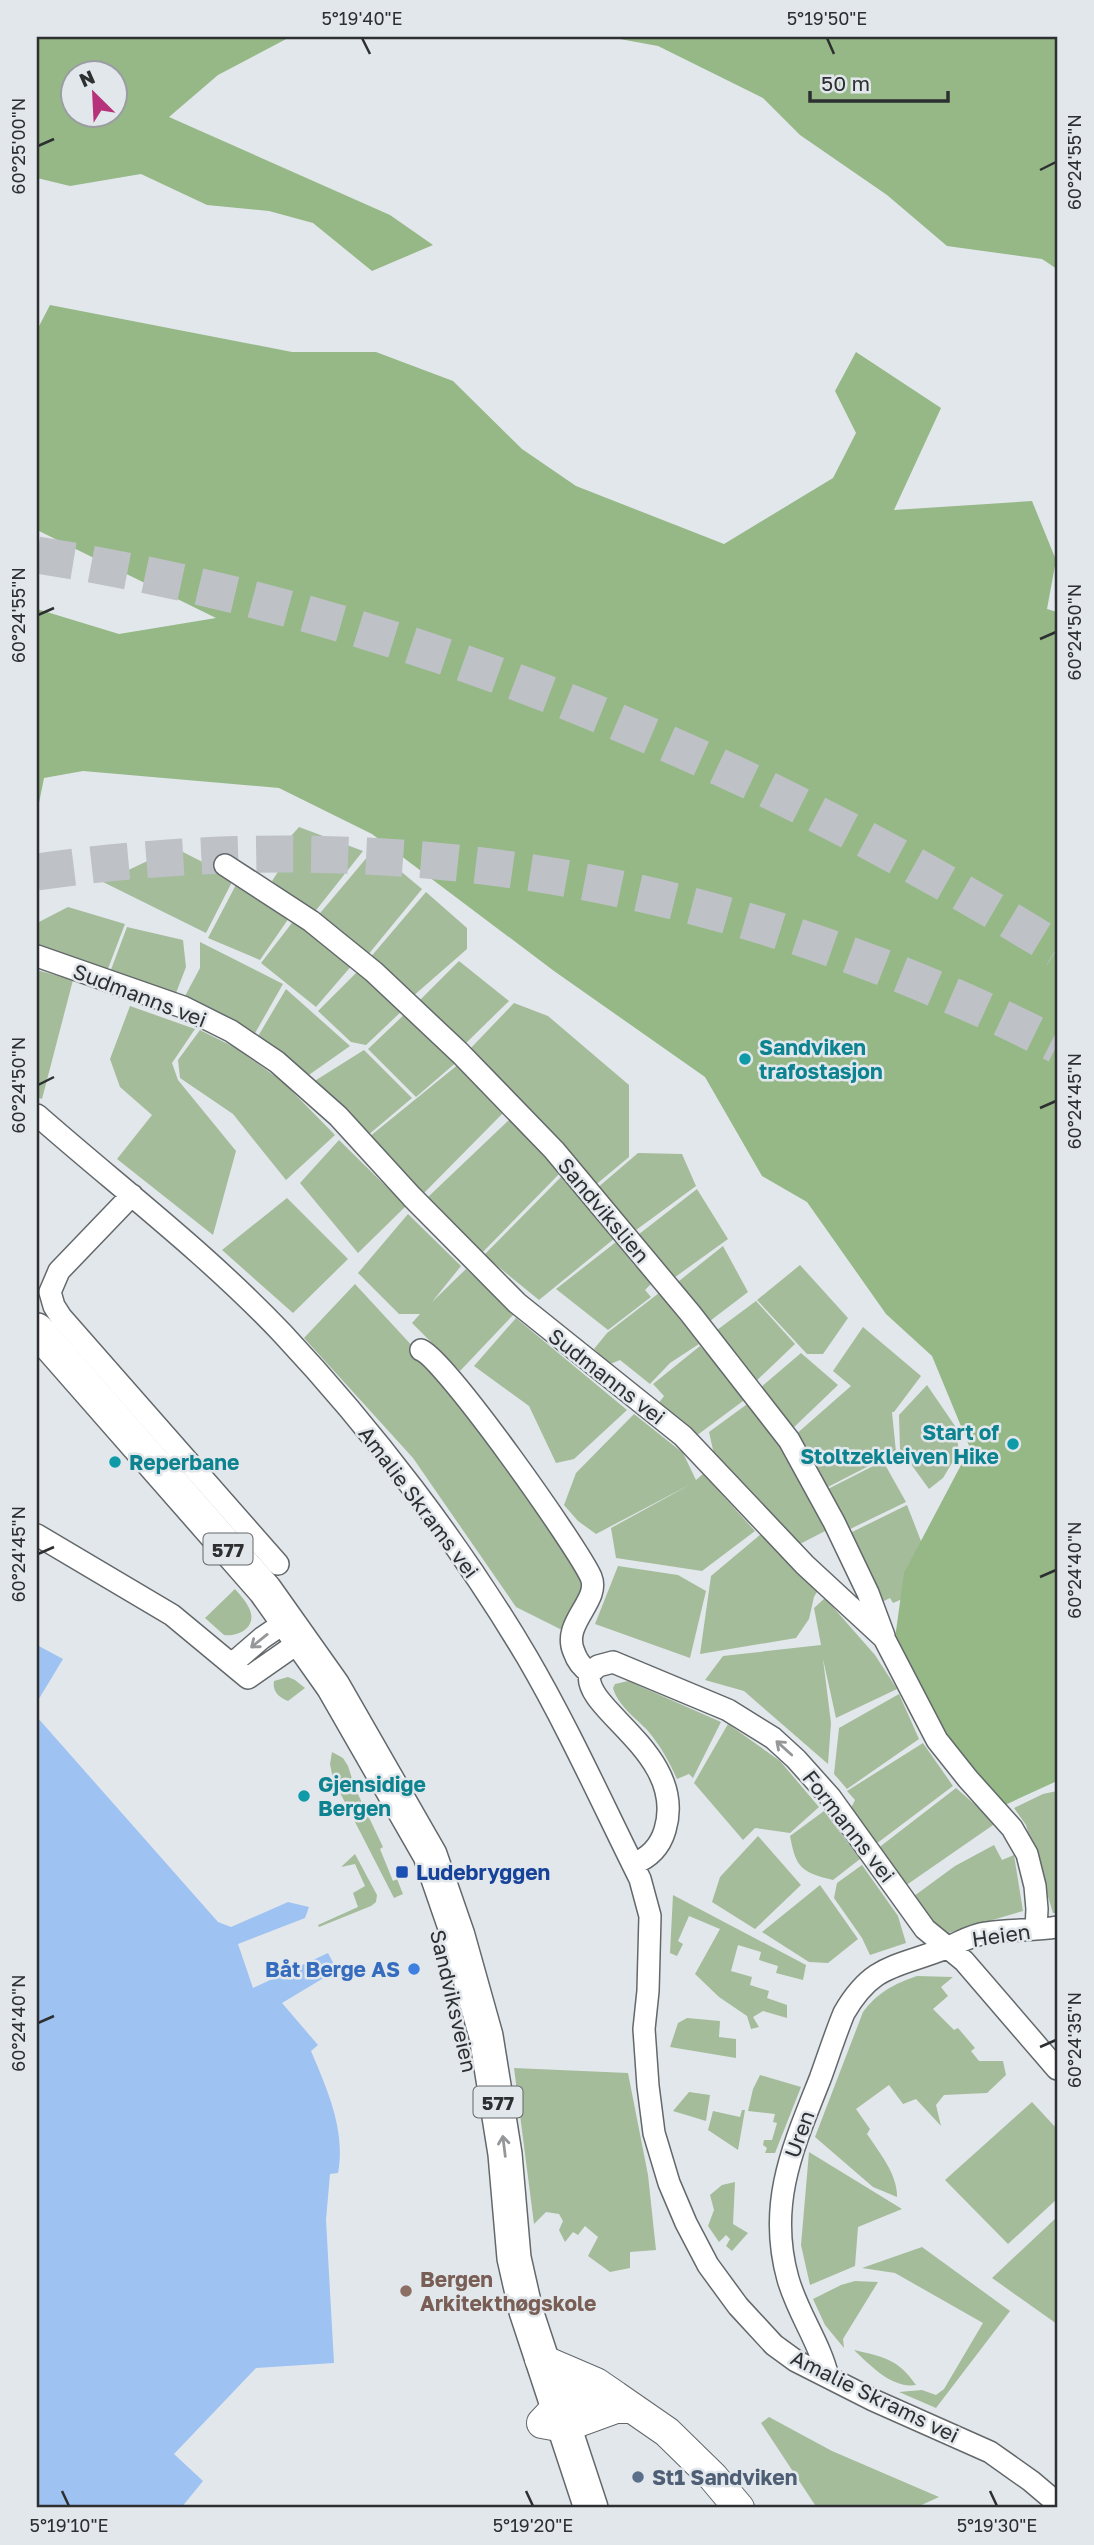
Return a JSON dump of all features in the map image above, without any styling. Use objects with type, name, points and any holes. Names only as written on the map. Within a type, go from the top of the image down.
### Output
[{"type":"main road","name":"Sandviksveien","points":[[37,1329],[265,1590],[352,1717],[430,1855],[458,1936],[486,2036],[505,2154],[514,2258],[554,2419]]},
{"type":"main road","name":"Sandviksveien","points":[[392,1788],[420,1859],[457,2004],[474,2090],[488,2200],[491,2248],[498,2286],[516,2351],[554,2419]]},
{"type":"main road","points":[[540,2358],[596,2383],[667,2432],[705,2469],[739,2508]]},
{"type":"main road","points":[[554,2419],[616,2408],[623,2402]]},
{"type":"main road","name":"577","points":[[554,2419],[573,2508]]},
{"type":"main road","name":"577","points":[[554,2419],[591,2508]]},
{"type":"street","name":"Sandvikslien","points":[[225,865],[311,921],[390,986],[484,1077],[562,1159],[690,1313],[789,1440],[820,1493],[845,1545],[868,1593],[884,1638]]},
{"type":"street","name":"Sudmanns vei","points":[[37,956],[183,1007],[252,1045],[299,1079],[338,1116],[412,1197],[517,1303],[682,1436],[805,1565],[884,1638],[937,1740],[1012,1828],[1027,1854],[1035,1886],[1035,1929]]},
{"type":"street","name":"Amalie Skrams vei","points":[[37,1115],[216,1268],[282,1333],[350,1410],[398,1470],[486,1592],[526,1657],[582,1758],[640,1878],[650,1916],[644,2029],[654,2133],[670,2183],[698,2248],[738,2306],[774,2345],[796,2361],[990,2452],[1057,2503]]},
{"type":"street","points":[[132,1195],[59,1271],[51,1286],[54,1306],[150,1420],[278,1564]]},
{"type":"street","points":[[421,1350],[440,1366],[475,1409],[532,1488],[592,1579],[589,1597],[571,1632],[571,1647],[590,1673],[592,1692],[650,1758],[668,1791],[666,1827],[662,1838],[649,1856],[633,1864]]},
{"type":"street","points":[[37,1535],[172,1615],[241,1671],[262,1638],[294,1631]]},
{"type":"street","name":"Formanns vei","points":[[590,1673],[598,1666],[613,1662],[728,1710],[774,1738],[809,1772],[845,1817],[925,1929],[964,1961],[1057,2069]]},
{"type":"street","name":"Heien","points":[[946,1948],[982,1934],[1057,1927]]},
{"type":"street","name":"Uren","points":[[828,2377],[821,2353],[795,2301],[785,2267],[779,2236],[786,2168],[833,2038],[855,1995],[880,1971],[946,1948]]},
{"type":"green space","points":[[37,37],[290,37],[218,75],[169,117],[390,215],[433,245],[372,271],[313,223],[269,211],[207,205],[141,174],[70,186],[37,178]]},
{"type":"green space","points":[[609,37],[1057,37],[1057,269],[1042,259],[947,246],[887,195],[800,135],[763,98],[658,46]]},
{"type":"green space","points":[[50,305],[292,352],[376,352],[453,381],[522,449],[576,486],[724,544],[833,478],[856,433],[835,391],[856,352],[941,408],[894,510],[1032,501],[1056,560],[1047,609],[1057,612],[1057,1781],[994,1810],[892,1660],[904,1573],[970,1448],[932,1356],[886,1314],[807,1202],[762,1176],[705,1077],[554,971],[372,834],[279,788],[83,771],[44,778],[37,813],[37,609],[119,634],[216,618],[37,530],[37,330]]},
{"type":"green space","points":[[299,827],[363,851],[313,914],[272,881],[285,861],[276,853]]},
{"type":"green space","points":[[175,848],[234,878],[206,933],[103,882]]},
{"type":"green space","points":[[374,849],[422,889],[367,956],[316,918]]},
{"type":"green space","points":[[238,881],[291,915],[260,960],[208,938]]},
{"type":"green space","points":[[426,892],[467,928],[467,949],[412,997],[369,959]]},
{"type":"green space","points":[[68,907],[125,924],[106,974],[37,949],[37,923]]},
{"type":"green space","points":[[295,919],[353,964],[316,1007],[261,963]]},
{"type":"green space","points":[[127,927],[183,940],[186,967],[176,993],[109,975]]},
{"type":"green space","points":[[200,942],[283,984],[254,1035],[184,998],[200,968]]},
{"type":"green space","points":[[459,961],[509,1001],[464,1045],[418,1002]]},
{"type":"green space","points":[[360,969],[405,1008],[366,1045],[351,1042],[318,1011]]},
{"type":"green space","points":[[37,970],[73,980],[42,1099],[37,1097]]},
{"type":"green space","points":[[286,989],[350,1046],[306,1077],[257,1038]]},
{"type":"green space","points":[[514,1003],[548,1016],[629,1085],[629,1157],[593,1187],[469,1050]]},
{"type":"green space","points":[[130,1006],[195,1029],[172,1063],[178,1080],[236,1151],[213,1235],[117,1159],[152,1115],[120,1087],[110,1059]]},
{"type":"green space","points":[[408,1011],[459,1060],[416,1097],[368,1049]]},
{"type":"green space","points":[[200,1030],[236,1048],[283,1082],[335,1135],[286,1180],[233,1114],[180,1078],[178,1060]]},
{"type":"green space","points":[[364,1050],[412,1098],[367,1136],[313,1082]]},
{"type":"green space","points":[[460,1063],[507,1109],[424,1193],[369,1137]]},
{"type":"green space","points":[[511,1118],[561,1172],[481,1254],[428,1197]]},
{"type":"green space","points":[[339,1140],[406,1206],[358,1253],[300,1183]]},
{"type":"green space","points":[[638,1153],[682,1154],[696,1186],[632,1233],[596,1189]]},
{"type":"green space","points":[[563,1175],[615,1238],[539,1300],[484,1255]]},
{"type":"green space","points":[[697,1189],[728,1239],[671,1280],[634,1238]]},
{"type":"green space","points":[[287,1198],[348,1259],[293,1313],[222,1250]]},
{"type":"green space","points":[[408,1214],[461,1266],[432,1302],[466,1269],[514,1314],[460,1371],[412,1323],[420,1314],[399,1314],[358,1273]]},
{"type":"green space","points":[[616,1242],[634,1265],[638,1262],[653,1282],[645,1290],[651,1297],[608,1330],[556,1289]]},
{"type":"green space","points":[[723,1246],[748,1292],[706,1324],[674,1285]]},
{"type":"green space","points":[[800,1265],[848,1318],[823,1354],[807,1354],[757,1300]]},
{"type":"green space","points":[[355,1284],[464,1402],[588,1580],[566,1632],[516,1607],[413,1458],[304,1338]]},
{"type":"green space","points":[[659,1293],[699,1344],[670,1363],[650,1384],[620,1360],[610,1364],[594,1349],[607,1333]]},
{"type":"green space","points":[[756,1301],[795,1344],[754,1383],[713,1333]]},
{"type":"green space","points":[[516,1318],[627,1410],[574,1459],[556,1463],[529,1406],[474,1366]]},
{"type":"green space","points":[[863,1327],[921,1376],[892,1412],[896,1452],[824,1489],[794,1436],[851,1386],[833,1371]]},
{"type":"green space","points":[[700,1346],[747,1398],[696,1436],[658,1404],[664,1396],[653,1384]]},
{"type":"green space","points":[[801,1353],[838,1385],[790,1431],[760,1388]]},
{"type":"green space","points":[[927,1385],[955,1426],[959,1451],[943,1478],[929,1489],[900,1449],[899,1415]]},
{"type":"green space","points":[[750,1402],[794,1460],[831,1528],[798,1545],[715,1459],[709,1432]]},
{"type":"green space","points":[[634,1414],[683,1453],[696,1480],[703,1474],[755,1531],[702,1571],[616,1558],[611,1528],[693,1483],[596,1534],[578,1521],[564,1505],[576,1473]]},
{"type":"green space","points":[[883,1461],[906,1502],[844,1532],[826,1490]]},
{"type":"green space","points":[[907,1505],[926,1554],[907,1597],[893,1603],[890,1598],[882,1602],[846,1535]]},
{"type":"green space","points":[[761,1534],[818,1590],[809,1619],[796,1638],[700,1654],[711,1576]]},
{"type":"green space","points":[[618,1566],[678,1575],[706,1591],[690,1658],[595,1624]]},
{"type":"green space","points":[[235,1589],[248,1605],[251,1620],[241,1632],[224,1635],[205,1618]]},
{"type":"green space","points":[[825,1598],[875,1655],[897,1689],[836,1718],[823,1659],[831,1723],[828,1764],[744,1691],[705,1680],[723,1656],[821,1645],[814,1608]]},
{"type":"green space","points":[[288,1677],[305,1688],[288,1701],[277,1694],[274,1681]]},
{"type":"green space","points":[[628,1681],[721,1722],[693,1778],[689,1774],[677,1779],[652,1736],[619,1700],[613,1688],[615,1684]]},
{"type":"green space","points":[[899,1694],[919,1739],[847,1789],[834,1774],[839,1728]]},
{"type":"green space","points":[[728,1724],[780,1761],[819,1807],[790,1833],[755,1828],[743,1840],[694,1783]]},
{"type":"green space","points":[[923,1743],[953,1786],[876,1844],[851,1808],[855,1800],[847,1791]]},
{"type":"green space","points":[[332,1752],[343,1758],[348,1766],[355,1788],[383,1847],[380,1849],[393,1881],[397,1879],[403,1894],[394,1898],[333,1779],[330,1764]]},
{"type":"green space","points":[[956,1788],[996,1823],[905,1886],[877,1849]]},
{"type":"green space","points":[[1057,1791],[1057,1913],[1053,1913],[1026,1825],[1014,1808],[1043,1794]]},
{"type":"green space","points":[[824,1811],[860,1859],[833,1880],[802,1867],[795,1855],[790,1836]]},
{"type":"green space","points":[[758,1836],[801,1885],[755,1929],[712,1902],[720,1877]]},
{"type":"green space","points":[[994,1845],[1002,1860],[1014,1855],[1023,1911],[945,1934],[910,1899],[955,1866]]},
{"type":"green space","points":[[355,1854],[377,1895],[376,1902],[319,1927],[318,1925],[358,1907],[353,1893],[365,1886],[355,1864],[341,1867]]},
{"type":"green space","points":[[862,1865],[898,1916],[906,1943],[870,1955],[862,1938],[834,1898],[837,1883]]},
{"type":"green space","points":[[820,1885],[858,1939],[828,1963],[809,1962],[762,1932]]},
{"type":"green space","points":[[673,1895],[806,1965],[803,1980],[776,1973],[778,1966],[759,1960],[761,1952],[738,1945],[731,1971],[752,1977],[750,1985],[769,1991],[767,1998],[787,2005],[787,2018],[763,2011],[753,2017],[759,2027],[751,2029],[747,2016],[719,1997],[695,1974],[720,1929],[689,1916],[678,1941],[683,1944],[677,1956],[670,1953]]},
{"type":"green space","points":[[917,1976],[953,1977],[941,1987],[948,1996],[933,2009],[954,2030],[958,2028],[975,2048],[971,2051],[979,2061],[1003,2061],[1006,2075],[987,2093],[944,2095],[936,2105],[941,2126],[916,2099],[903,2104],[889,2085],[856,2109],[870,2129],[867,2134],[891,2172],[897,2197],[873,2187],[815,2137],[863,2012],[887,1990]]},
{"type":"green space","points":[[687,2018],[720,2021],[719,2037],[736,2039],[736,2058],[670,2047],[678,2023]]},
{"type":"green space","points":[[514,2068],[628,2073],[648,2175],[656,2250],[630,2252],[630,2268],[610,2272],[588,2256],[598,2237],[585,2226],[578,2235],[573,2232],[565,2242],[559,2230],[563,2221],[559,2214],[546,2212],[534,2224]]},
{"type":"green space","points":[[760,2075],[801,2087],[775,2153],[765,2153],[767,2148],[763,2145],[764,2140],[772,2140],[777,2123],[773,2122],[775,2114],[748,2111],[753,2089]]},
{"type":"green space","points":[[689,2092],[710,2095],[706,2121],[673,2111]]},
{"type":"green space","points":[[1032,2102],[1057,2129],[1057,2199],[1008,2244],[945,2180]]},
{"type":"green space","points":[[742,2110],[745,2110],[738,2150],[708,2130],[713,2111],[740,2117]]},
{"type":"green space","points":[[809,2152],[902,2209],[858,2227],[855,2266],[810,2285],[801,2245]]},
{"type":"green space","points":[[735,2182],[733,2224],[748,2233],[732,2251],[726,2246],[730,2239],[726,2235],[719,2242],[708,2226],[714,2210],[710,2195],[722,2185]]},
{"type":"green space","points":[[1057,2217],[1057,2324],[992,2278]]},
{"type":"green space","points":[[922,2247],[1010,2311],[936,2408],[899,2392],[922,2390],[936,2395],[944,2389],[983,2323],[895,2273],[862,2268]]},
{"type":"green space","points":[[855,2281],[878,2282],[843,2339],[844,2348],[825,2325],[813,2299]]},
{"type":"green space","points":[[854,2350],[890,2360],[916,2385],[890,2380]]},
{"type":"green space","points":[[769,2417],[832,2451],[939,2497],[915,2508],[817,2508],[761,2423]]},
{"type":"water","points":[[37,1645],[63,1659],[37,1702]]},
{"type":"water","points":[[37,1717],[218,1922],[231,1927],[288,1902],[309,1907],[305,1918],[238,1944],[253,1988],[328,1953],[337,1970],[282,2003],[318,2045],[311,2051],[329,2095],[337,2126],[340,2157],[338,2173],[330,2174],[326,2220],[334,2363],[256,2368],[174,2454],[203,2481],[181,2508],[37,2508]]},
{"type":"tunnel","points":[[37,555],[172,580],[306,614],[437,654],[566,701],[693,755],[817,814],[939,879],[1057,949]]},
{"type":"tunnel","points":[[37,872],[171,858],[303,854],[433,861],[560,878],[687,904],[811,941],[935,988],[1057,1045]]},
{"type":"place","name":"Sandviken trafostasjon","points":[[745,1059]]},
{"type":"place","name":"Start of Stoltzekleiven Hike","points":[[1013,1444]]},
{"type":"place","name":"Reperbane","points":[[115,1462]]},
{"type":"place","name":"Gjensidige Bergen","points":[[304,1796]]},
{"type":"place","name":"Ludebryggen","points":[[402,1872]]},
{"type":"place","name":"Båt Berge AS","points":[[414,1969]]},
{"type":"place","name":"Bergen Arkitekthøgskole","points":[[406,2291]]},
{"type":"place","name":"St1 Sandviken","points":[[638,2477]]}]
